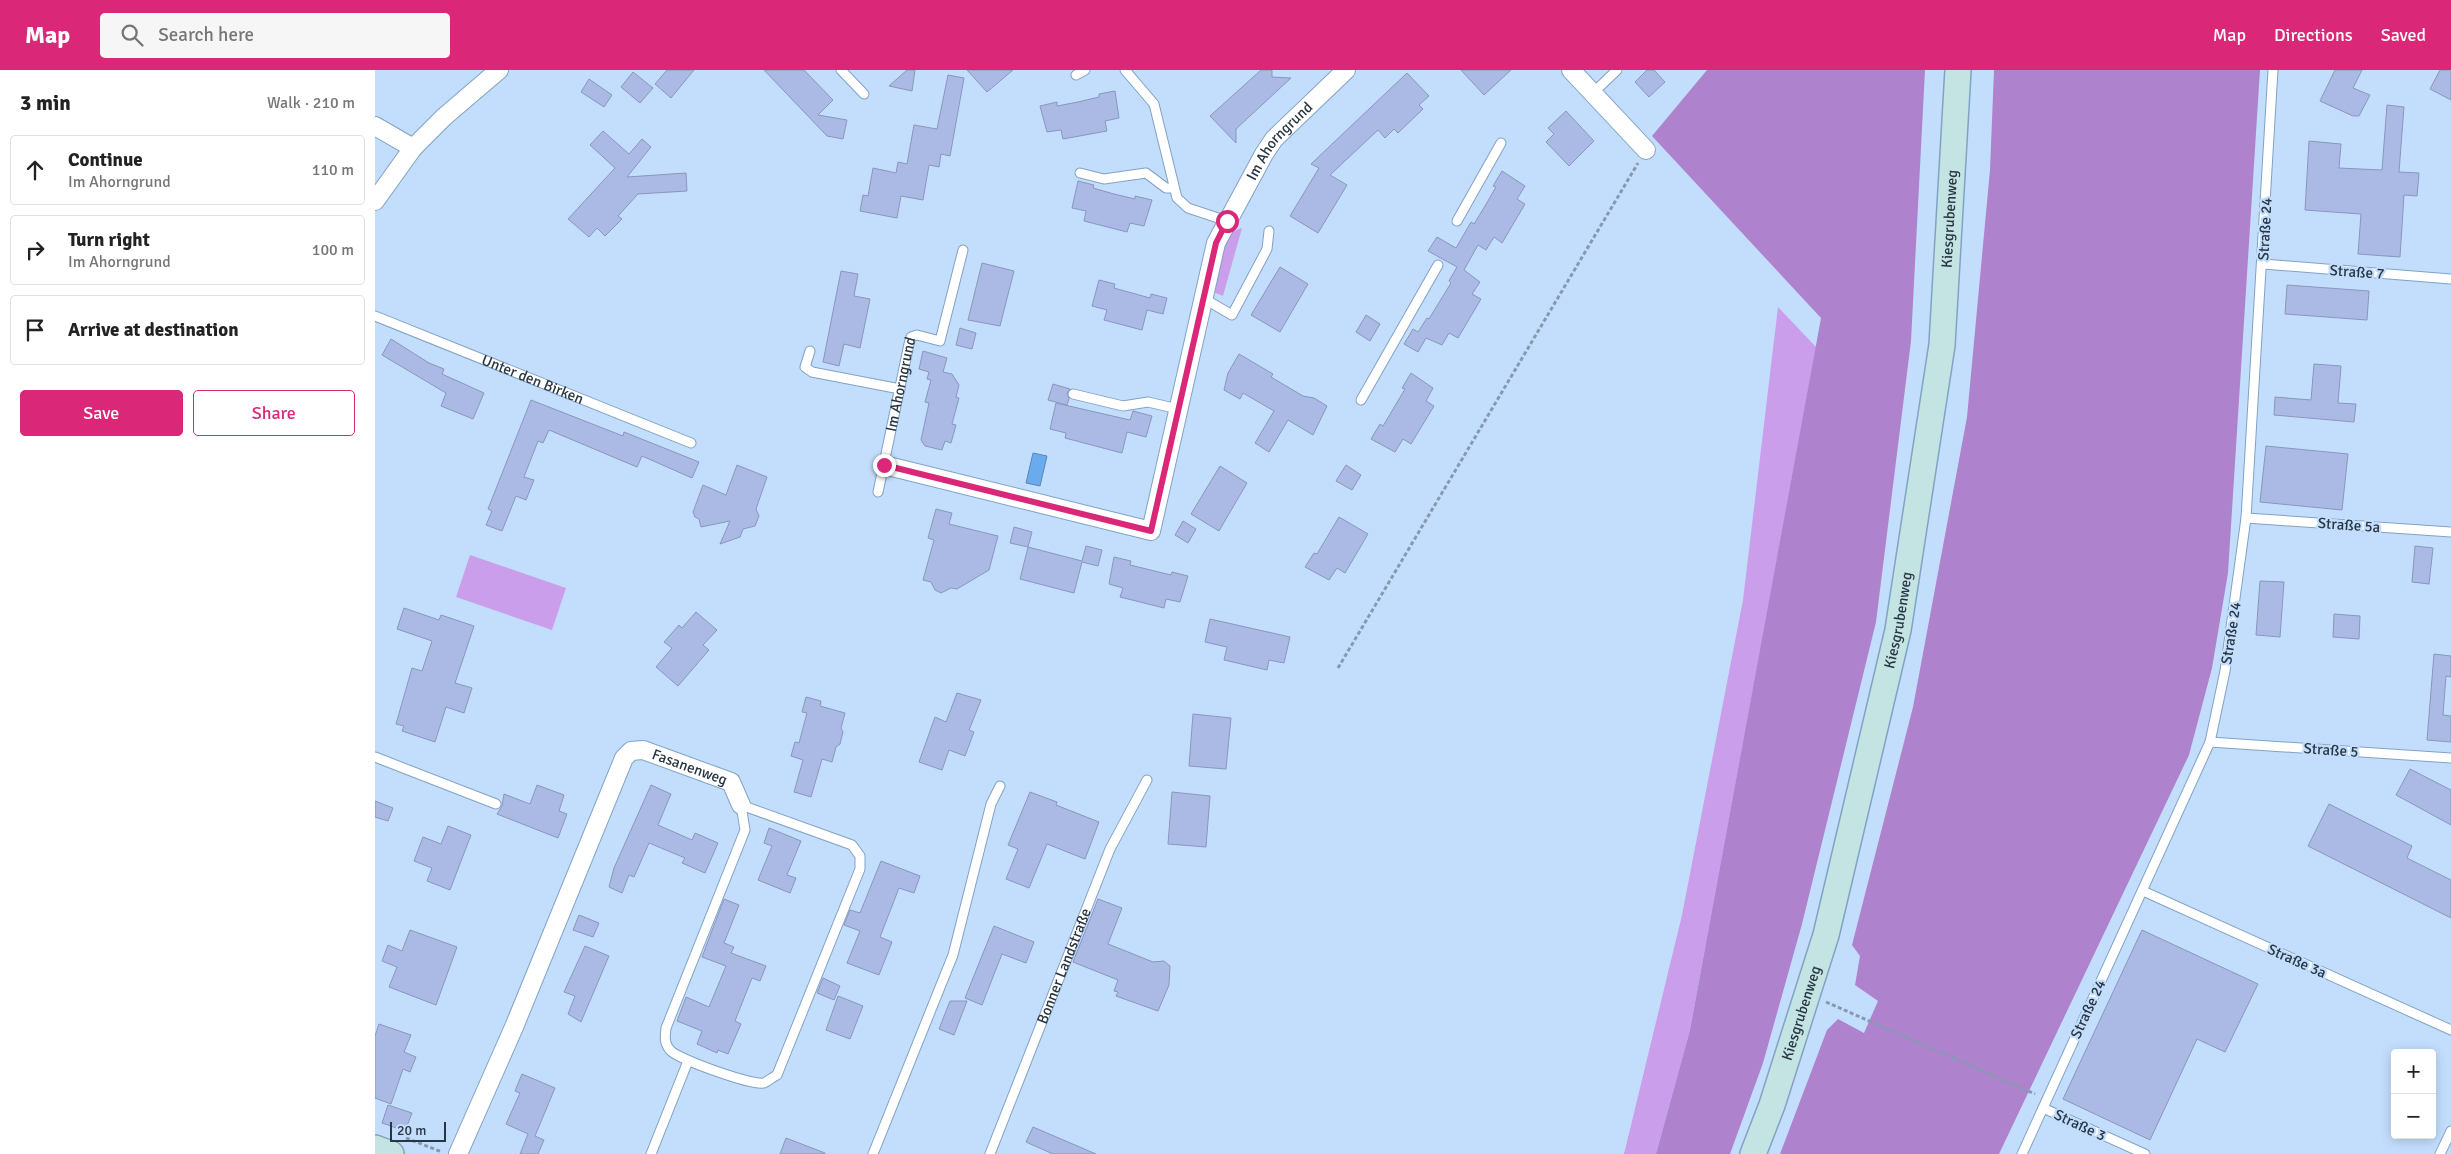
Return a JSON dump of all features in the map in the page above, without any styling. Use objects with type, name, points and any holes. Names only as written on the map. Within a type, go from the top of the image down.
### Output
[{"type":"main road","name":"Kiesgrubenweg","points":[[1753,1154],[1772,1105],[1826,935],[1898,630],[1941,345],[1958,70]]},
{"type":"main road","points":[[375,1148],[397,1146]]},
{"type":"street","points":[[375,201],[413,148],[499,70]]},
{"type":"street","name":"Im Ahorngrund","points":[[884,465],[1151,531],[1216,243],[1227,221],[1240,202],[1263,154],[1274,139],[1346,70]]},
{"type":"street","points":[[1571,70],[1646,150]]},
{"type":"street","points":[[375,126],[413,148]]},
{"type":"street","name":"Fasanenweg","points":[[458,1154],[514,1027],[624,758],[631,751],[643,750],[731,782],[741,805]]},
{"type":"lane","points":[[841,70],[864,94]]},
{"type":"lane","points":[[1076,75],[1085,70]]},
{"type":"lane","points":[[1125,70],[1154,104],[1177,198],[1182,204],[1227,221]]},
{"type":"lane","points":[[1593,93],[1617,70]]},
{"type":"lane","name":"Straße 24","points":[[2022,1154],[2210,742],[2227,661],[2247,518],[2273,70]]},
{"type":"lane","points":[[1457,221],[1501,143]]},
{"type":"lane","points":[[1080,173],[1104,179],[1146,173],[1166,188],[1174,188]]},
{"type":"lane","points":[[1203,298],[1232,315],[1267,249],[1269,231]]},
{"type":"lane","name":"Im Ahorngrund","points":[[878,492],[911,337],[917,335],[940,341],[963,250]]},
{"type":"lane","name":"Straße 7","points":[[2263,264],[2451,279]]},
{"type":"lane","points":[[1361,400],[1438,265]]},
{"type":"lane","name":"Unter den Birken","points":[[375,316],[691,443]]},
{"type":"lane","points":[[810,351],[805,367],[812,372],[900,389]]},
{"type":"lane","points":[[1073,394],[1123,406],[1149,402],[1178,409]]},
{"type":"lane","name":"Straße 5a","points":[[2247,518],[2451,532]]},
{"type":"lane","name":"Straße 5","points":[[2210,742],[2451,758]]},
{"type":"lane","points":[[375,757],[495,804]]},
{"type":"lane","name":"Bonner Landstraße","points":[[990,1154],[1110,849],[1147,780]]},
{"type":"lane","points":[[873,1154],[953,955],[991,804],[999,786]]},
{"type":"lane","points":[[741,805],[852,845],[860,856],[860,869],[777,1075],[763,1083],[749,1082],[688,1061],[671,1051],[665,1042],[666,1028],[745,830],[741,805]]},
{"type":"lane","name":"Straße 3a","points":[[2143,891],[2451,1030]]},
{"type":"lane","points":[[651,1154],[688,1061]]},
{"type":"lane","name":"Straße 3","points":[[2045,1104],[2145,1154]]},
{"type":"lane","points":[[2440,1154],[2451,1131]]},
{"type":"path","points":[[1338,668],[1646,150]]},
{"type":"path","points":[[1807,994],[2045,1104]]},
{"type":"path","points":[[397,1146],[447,1154]]},
{"type":"shaded area","points":[[1707,70],[1925,70],[1911,341],[1876,622],[1802,924],[1763,1063],[1730,1154],[1656,1154],[1690,1030],[1821,318],[1652,136]]},
{"type":"shaded area","points":[[1994,70],[2260,70],[2228,573],[2212,668],[2189,755],[1999,1154],[1780,1154],[1827,1030],[1838,1019],[1864,1033],[1878,1001],[1855,985],[1860,956],[1852,945],[1913,707],[1967,417],[1990,170]]},
{"type":"shaded area","points":[[1242,228],[1223,296],[1211,291],[1219,254],[1228,237]]},
{"type":"shaded area","points":[[1778,307],[1816,347],[1690,1030],[1656,1154],[1624,1154],[1682,915],[1743,600]]},
{"type":"shaded area","points":[[470,555],[566,588],[552,630],[456,597]]},
{"type":"water","points":[[1033,453],[1047,456],[1040,486],[1026,483]]},
{"type":"building","points":[[667,70],[694,70],[671,98],[655,84]]},
{"type":"building","points":[[764,70],[804,70],[833,100],[818,115],[847,120],[843,139],[827,136]]},
{"type":"building","points":[[907,70],[915,70],[912,91],[889,86]]},
{"type":"building","points":[[967,70],[1013,70],[987,92]]},
{"type":"building","points":[[1261,70],[1272,70],[1272,77],[1291,78],[1236,129],[1236,143],[1210,116]]},
{"type":"building","points":[[1461,70],[1511,70],[1484,95]]},
{"type":"building","points":[[1647,70],[1654,70],[1665,82],[1649,97],[1635,82]]},
{"type":"building","points":[[2335,70],[2362,70],[2353,88],[2370,95],[2359,116],[2353,116],[2320,101]]},
{"type":"building","points":[[2440,70],[2451,70],[2451,100],[2430,89]]},
{"type":"building","points":[[633,72],[653,88],[640,103],[621,87]]},
{"type":"building","points":[[1407,73],[1429,96],[1419,105],[1423,109],[1398,133],[1394,129],[1385,138],[1378,130],[1330,175],[1347,185],[1318,233],[1290,216],[1319,168],[1311,164]]},
{"type":"building","points":[[948,75],[964,78],[950,156],[941,154],[939,167],[929,165],[923,200],[901,196],[897,218],[860,211],[863,195],[868,196],[873,168],[896,173],[898,162],[907,164],[914,125],[937,129]]},
{"type":"building","points":[[589,79],[612,95],[604,107],[581,92]]},
{"type":"building","points":[[1115,91],[1119,118],[1105,121],[1107,131],[1063,139],[1061,130],[1047,132],[1040,106],[1057,102],[1057,106],[1078,102],[1099,97],[1099,94]]},
{"type":"building","points":[[2387,105],[2404,107],[2399,172],[2419,173],[2417,196],[2404,195],[2400,257],[2358,254],[2361,214],[2305,210],[2309,141],[2341,144],[2339,168],[2382,170]]},
{"type":"building","points":[[1566,111],[1594,141],[1569,166],[1546,142],[1554,134],[1548,128]]},
{"type":"building","points":[[603,131],[629,154],[642,139],[651,147],[627,177],[686,173],[687,191],[638,194],[618,216],[622,219],[605,236],[597,228],[589,237],[568,219],[615,168],[590,145]]},
{"type":"building","points":[[1502,171],[1525,186],[1517,199],[1525,204],[1502,243],[1494,237],[1486,250],[1478,245],[1464,270],[1480,282],[1472,294],[1481,299],[1458,338],[1449,333],[1442,345],[1426,338],[1418,352],[1404,344],[1413,329],[1418,332],[1427,318],[1429,319],[1451,283],[1449,281],[1457,267],[1428,251],[1437,237],[1456,248],[1471,222],[1474,224],[1485,206],[1496,187],[1493,186]]},
{"type":"building","points":[[1078,181],[1094,185],[1093,188],[1114,194],[1135,199],[1135,196],[1152,200],[1144,226],[1130,223],[1127,232],[1084,221],[1086,211],[1072,208]]},
{"type":"building","points":[[982,263],[1014,271],[1000,326],[968,320]]},
{"type":"building","points":[[1280,267],[1308,284],[1280,332],[1251,315]]},
{"type":"building","points":[[841,271],[858,274],[854,296],[870,299],[860,348],[844,344],[839,366],[823,362]]},
{"type":"building","points":[[1099,280],[1115,284],[1114,288],[1150,298],[1151,294],[1167,298],[1163,314],[1147,310],[1142,330],[1104,320],[1107,310],[1092,306]]},
{"type":"building","points":[[2287,285],[2369,291],[2367,320],[2285,314]]},
{"type":"building","points":[[1366,315],[1380,324],[1370,341],[1356,332]]},
{"type":"building","points":[[960,328],[976,333],[972,349],[956,345]]},
{"type":"building","points":[[391,339],[429,363],[444,369],[442,374],[484,393],[473,419],[441,406],[446,393],[382,355]]},
{"type":"building","points":[[923,351],[947,358],[943,372],[952,374],[959,385],[956,397],[959,398],[952,424],[956,425],[951,443],[945,441],[942,450],[925,446],[921,440],[929,403],[925,402],[931,380],[927,379],[929,372],[919,369]]},
{"type":"building","points":[[1239,354],[1273,374],[1271,377],[1303,396],[1314,398],[1327,406],[1313,435],[1288,420],[1269,452],[1255,443],[1274,411],[1243,393],[1240,399],[1224,390],[1228,373]]},
{"type":"building","points":[[2314,364],[2341,366],[2338,403],[2356,404],[2354,422],[2274,415],[2275,397],[2311,400]]},
{"type":"building","points":[[1411,373],[1433,388],[1426,401],[1434,406],[1411,444],[1403,439],[1395,452],[1371,439],[1380,424],[1383,426],[1405,389],[1402,388]]},
{"type":"building","points":[[1053,384],[1070,389],[1067,393],[1069,399],[1067,405],[1048,400]]},
{"type":"building","points":[[531,400],[623,436],[624,432],[699,462],[692,478],[642,456],[637,467],[549,430],[543,443],[538,441],[524,477],[534,480],[526,500],[516,496],[502,531],[486,525],[492,511],[488,509]]},
{"type":"building","points":[[1056,403],[1130,420],[1133,411],[1152,416],[1146,437],[1127,432],[1122,453],[1065,438],[1066,433],[1050,429]]},
{"type":"building","points":[[2266,446],[2348,454],[2342,510],[2260,502]]},
{"type":"building","points":[[737,465],[767,477],[756,509],[759,516],[755,526],[743,529],[740,537],[720,544],[730,521],[701,527],[699,519],[695,517],[693,512],[703,485],[726,495]]},
{"type":"building","points":[[1346,465],[1361,475],[1352,490],[1336,481]]},
{"type":"building","points":[[1220,466],[1247,483],[1219,531],[1191,514]]},
{"type":"building","points":[[936,509],[952,513],[949,524],[998,536],[989,570],[957,589],[951,588],[941,593],[935,590],[931,582],[923,580],[934,540],[928,538]]},
{"type":"building","points":[[1339,517],[1368,534],[1345,573],[1337,568],[1329,580],[1305,567],[1314,553],[1317,554]]},
{"type":"building","points":[[1183,521],[1196,529],[1188,543],[1175,535]]},
{"type":"building","points":[[1014,527],[1032,532],[1028,547],[1010,543]]},
{"type":"building","points":[[1086,546],[1102,550],[1098,566],[1082,562],[1074,593],[1020,579],[1028,547],[1082,561]]},
{"type":"building","points":[[2415,546],[2433,548],[2429,584],[2412,582]]},
{"type":"building","points":[[1114,557],[1131,561],[1130,565],[1171,575],[1172,572],[1188,576],[1180,602],[1166,599],[1164,608],[1120,597],[1123,588],[1109,584]]},
{"type":"building","points":[[2260,581],[2284,582],[2280,637],[2256,635]]},
{"type":"building","points":[[404,608],[439,620],[441,615],[474,626],[455,683],[472,688],[464,713],[446,707],[435,742],[402,731],[404,726],[396,724],[412,668],[422,671],[432,641],[397,629]]},
{"type":"building","points":[[696,612],[717,630],[703,645],[709,650],[678,686],[656,667],[672,648],[664,642],[679,625],[682,628]]},
{"type":"building","points":[[2334,614],[2360,616],[2359,639],[2333,637]]},
{"type":"building","points":[[1210,619],[1290,637],[1284,663],[1269,660],[1267,670],[1224,660],[1227,647],[1205,642]]},
{"type":"building","points":[[2434,654],[2451,656],[2451,677],[2446,676],[2443,715],[2451,716],[2451,742],[2427,740]]},
{"type":"building","points":[[957,693],[981,700],[969,730],[974,732],[965,756],[949,750],[942,770],[919,762],[935,717],[946,722]]},
{"type":"building","points":[[806,697],[821,701],[820,706],[845,713],[841,728],[843,732],[840,744],[836,747],[832,762],[822,759],[811,797],[794,792],[803,760],[791,756],[795,742],[799,743],[807,713],[802,712]]},
{"type":"building","points":[[1193,714],[1231,718],[1226,769],[1189,766]]},
{"type":"building","points":[[2410,769],[2451,790],[2451,825],[2396,795]]},
{"type":"building","points":[[537,785],[564,795],[559,811],[567,814],[558,838],[497,814],[502,806],[504,794],[530,804]]},
{"type":"building","points":[[651,785],[671,794],[658,825],[692,840],[695,833],[718,843],[705,873],[682,863],[685,858],[649,843],[634,877],[629,875],[622,893],[609,887],[614,868]]},
{"type":"building","points":[[1030,792],[1057,802],[1056,805],[1099,822],[1085,859],[1047,844],[1029,888],[1006,879],[1018,849],[1008,845]]},
{"type":"building","points":[[1172,792],[1210,796],[1206,847],[1168,844]]},
{"type":"building","points":[[375,801],[393,808],[388,821],[375,817]]},
{"type":"building","points":[[2329,804],[2412,846],[2407,858],[2451,880],[2451,918],[2308,846]]},
{"type":"building","points":[[448,826],[471,835],[450,890],[427,881],[432,868],[414,861],[423,837],[441,844]]},
{"type":"building","points":[[769,828],[801,841],[787,875],[796,878],[790,893],[758,880],[772,846],[764,843]]},
{"type":"building","points":[[881,861],[920,876],[914,893],[899,888],[880,937],[892,942],[879,975],[847,963],[860,931],[844,925],[850,910],[860,913]]},
{"type":"building","points":[[724,899],[739,905],[724,943],[734,947],[731,953],[766,966],[760,981],[752,978],[735,1021],[741,1024],[728,1054],[718,1050],[717,1053],[697,1044],[702,1031],[677,1021],[686,997],[709,1007],[726,966],[702,957]]},
{"type":"building","points":[[1098,899],[1122,908],[1108,944],[1153,962],[1164,961],[1170,966],[1169,985],[1158,1011],[1116,996],[1118,992],[1114,991],[1118,980],[1073,962]]},
{"type":"building","points":[[579,915],[599,923],[593,937],[573,930]]},
{"type":"building","points":[[994,926],[1034,942],[1026,963],[1002,954],[982,1005],[965,998]]},
{"type":"building","points":[[410,930],[457,947],[436,1005],[389,987],[397,967],[382,961],[388,945],[402,951]]},
{"type":"building","points":[[2142,930],[2258,984],[2225,1052],[2197,1039],[2150,1140],[2063,1099]]},
{"type":"building","points":[[585,946],[609,956],[581,1022],[568,1014],[575,996],[564,992]]},
{"type":"building","points":[[823,978],[840,986],[834,1000],[817,993]]},
{"type":"building","points":[[838,996],[863,1006],[850,1039],[826,1030]]},
{"type":"building","points":[[950,1001],[967,1001],[954,1035],[939,1029]]},
{"type":"building","points":[[379,1024],[411,1035],[404,1052],[416,1057],[410,1072],[403,1069],[391,1104],[375,1098],[375,1036]]},
{"type":"building","points":[[522,1074],[555,1088],[535,1136],[544,1140],[538,1154],[520,1154],[528,1134],[506,1124],[520,1093],[515,1091]]},
{"type":"building","points":[[388,1105],[412,1113],[405,1131],[382,1123]]},
{"type":"building","points":[[1033,1127],[1096,1154],[1053,1154],[1026,1142]]},
{"type":"building","points":[[786,1138],[825,1153],[825,1154],[780,1154]]},
{"type":"route","points":[[884,465],[1151,531],[1216,243],[1227,221]]}]
